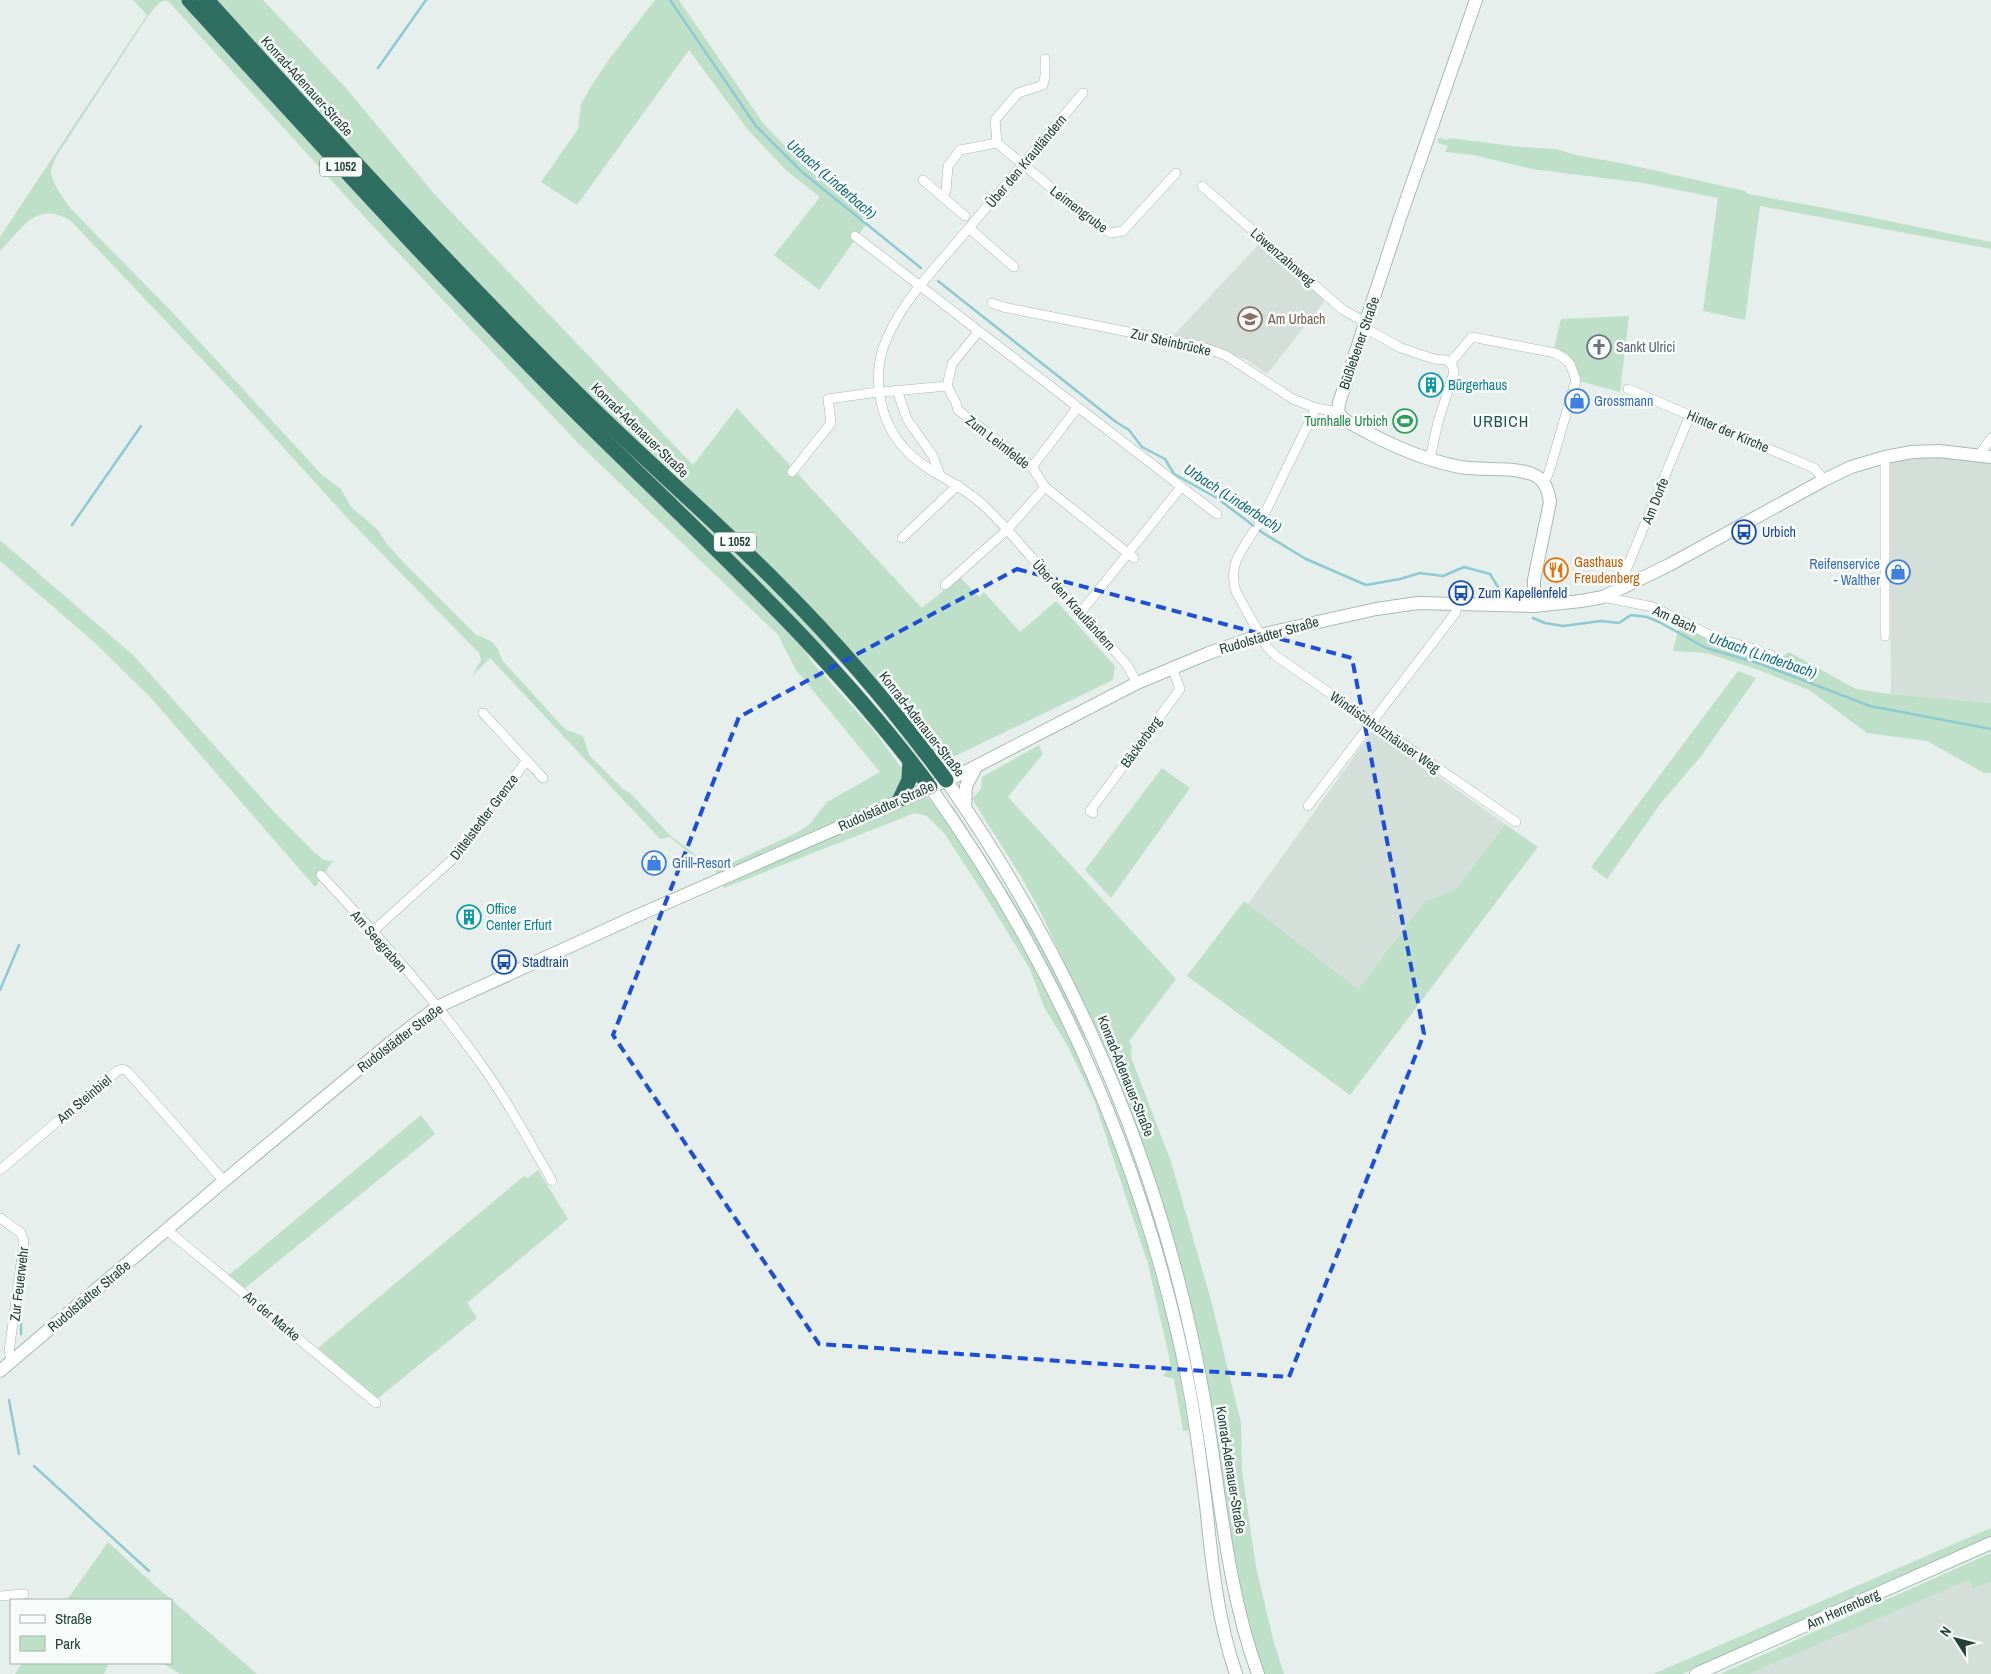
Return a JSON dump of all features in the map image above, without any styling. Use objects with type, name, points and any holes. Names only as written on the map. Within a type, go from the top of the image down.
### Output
[{"type":"highway","name":"Konrad-Adenauer-Straße","points":[[189,0],[388,218],[496,332],[785,617],[859,698],[930,787]]},
{"type":"highway","name":"Konrad-Adenauer-Straße","points":[[206,0],[395,207],[491,308],[588,404],[789,594],[883,698],[946,780]]},
{"type":"highway","points":[[900,799],[909,780],[910,761]]},
{"type":"street","name":"Büßlebener Straße","points":[[1338,412],[1344,388],[1400,218],[1476,0]]},
{"type":"street","points":[[942,196],[946,191],[948,166],[960,150],[997,143],[995,120],[1018,92],[1043,86],[1045,59]]},
{"type":"street","name":"Über den Krautländern","points":[[1083,94],[920,286],[898,317],[886,339],[880,360],[879,392],[887,419],[903,447],[920,463],[958,485],[986,507],[1128,665],[1137,683]]},
{"type":"street","name":"Leimengrube","points":[[997,143],[1094,223],[1111,233],[1122,231],[1176,173]]},
{"type":"street","points":[[923,180],[965,216]]},
{"type":"street","name":"Löwenzahnweg","points":[[1202,186],[1343,310],[1401,348],[1450,363]]},
{"type":"street","points":[[969,228],[1014,267]]},
{"type":"street","points":[[855,236],[1217,514]]},
{"type":"street","name":"Zur Steinbrücke","points":[[992,303],[1198,346],[1225,355],[1293,399],[1316,408],[1338,412]]},
{"type":"street","points":[[792,472],[832,423],[828,399],[947,386],[952,364],[978,332]]},
{"type":"street","points":[[1430,459],[1440,414],[1454,372],[1450,363],[1472,337],[1555,353],[1564,358],[1574,371],[1576,380],[1549,472],[1544,483]]},
{"type":"street","name":"Zum Leimfelde","points":[[947,386],[958,410],[1032,467],[1045,487],[1131,556]]},
{"type":"street","name":"Hinter der Kirche","points":[[1628,389],[1814,468],[1824,480]]},
{"type":"street","points":[[898,390],[907,419],[933,456],[940,475]]},
{"type":"street","points":[[1032,467],[1077,408]]},
{"type":"street","name":"Windischholzhäuser Weg","points":[[1316,408],[1258,525],[1237,559],[1234,567],[1233,581],[1236,592],[1266,646],[1276,656],[1516,822]]},
{"type":"street","points":[[1338,412],[1343,419],[1358,428],[1407,452],[1475,469],[1507,469],[1532,474],[1540,478],[1544,483],[1550,502],[1534,580],[1534,606]]},
{"type":"street","name":"Am Dorfe","points":[[1623,588],[1624,575],[1690,416]]},
{"type":"street","points":[[1986,455],[1991,438]]},
{"type":"street","name":"Rudolstädter Straße","points":[[0,1371],[224,1180],[390,1043],[437,1007],[513,971],[976,767],[1137,683],[1172,667],[1260,635],[1376,609],[1418,603],[1534,606],[1603,597],[1669,565],[1851,467],[1885,457],[1912,452],[1939,451],[1986,455]]},
{"type":"street","points":[[1885,457],[1885,636]]},
{"type":"street","points":[[902,538],[958,485]]},
{"type":"street","points":[[945,585],[1007,530],[1045,487]]},
{"type":"street","points":[[1081,612],[1131,556],[1181,487]]},
{"type":"street","points":[[1228,495],[1258,525]]},
{"type":"street","name":"Am Bach","points":[[1603,597],[1652,608],[1716,638],[1773,656]]},
{"type":"street","points":[[1308,806],[1456,612],[1457,603]]},
{"type":"street","name":"Bäckerberg","points":[[1093,813],[1090,811],[1180,689],[1172,667]]},
{"type":"street","name":"Dittelstedter Grenze","points":[[483,713],[543,778]]},
{"type":"street","name":"Dittelstedter Grenze","points":[[372,932],[455,856],[527,760]]},
{"type":"street","points":[[965,807],[966,786],[976,767]]},
{"type":"street","name":"Konrad-Adenauer-Straße","points":[[946,780],[1000,862],[1065,976],[1128,1120],[1160,1213],[1182,1297],[1199,1373],[1235,1588],[1246,1636],[1258,1674]]},
{"type":"street","name":"Konrad-Adenauer-Straße","points":[[930,787],[978,858],[1052,984],[1106,1106],[1144,1211],[1162,1270],[1188,1383],[1214,1580],[1221,1622],[1236,1674]]},
{"type":"street","name":"Am Seegraben","points":[[321,875],[437,1007]]},
{"type":"street","points":[[437,1007],[484,1068],[552,1181]]},
{"type":"street","name":"Am Steinbiel","points":[[0,1170],[117,1070],[123,1069],[128,1072],[224,1180]]},
{"type":"street","name":"Zur Feuerwehr","points":[[0,1218],[21,1233],[24,1241],[9,1352],[12,1360]]},
{"type":"street","name":"An der Marke","points":[[167,1230],[376,1403]]},
{"type":"street","name":"Am Herrenberg","points":[[1696,1674],[1991,1543]]},
{"type":"street","points":[[0,1596],[24,1594]]},
{"type":"highlighted area","points":[[1017,569],[1352,658],[1424,1034],[1289,1377],[819,1344],[613,1035],[739,717]]},
{"type":"shaded area","name":"Am Urbach","points":[[1260,243],[1323,296],[1324,302],[1267,374],[1247,360],[1192,340],[1173,336]]},
{"type":"shaded area","points":[[1950,457],[1991,462],[1991,703],[1891,694],[1889,462],[1909,458]]},
{"type":"shaded area","points":[[1373,730],[1505,824],[1456,889],[1424,902],[1358,989],[1248,904]]},
{"type":"shaded area","points":[[1969,1580],[1974,1589],[1991,1582],[1991,1674],[1749,1674]]},
{"type":"green space","points":[[133,0],[181,0],[263,90],[800,643],[812,662],[872,728],[900,766],[942,814],[983,877],[1041,977],[1096,1094],[1134,1198],[1167,1316],[1178,1364],[1189,1430],[1183,1431],[1174,1379],[1163,1376],[1171,1366],[1148,1264],[1094,1100],[1066,1043],[1044,1007],[1030,969],[944,833],[927,816],[915,813],[724,888],[715,870],[705,866],[670,837],[660,839],[490,658],[472,676],[481,660],[479,653],[350,521],[234,393],[71,221],[59,215],[39,215],[23,226],[0,251],[0,237],[147,15]],"holes":[[[168,1],[372,225],[579,444],[778,635],[796,670],[880,772],[827,802],[809,825],[796,833],[731,863],[709,865],[671,836],[630,793],[623,789],[589,755],[583,736],[562,726],[502,660],[498,649],[493,643],[476,635],[408,567],[387,544],[378,530],[351,507],[341,489],[322,475],[173,313],[71,209],[52,177],[51,173],[56,157],[148,16],[159,3]]]},
{"type":"green space","points":[[214,0],[263,0],[345,87],[437,197],[693,465],[737,408],[922,608],[960,577],[979,597],[984,592],[1020,632],[1056,601],[1115,666],[1113,680],[953,757],[943,757],[935,751],[931,752],[650,456],[458,266]]},
{"type":"green space","points":[[655,0],[679,0],[763,123],[807,169],[870,219],[819,290],[774,255],[820,197],[787,171],[748,130],[689,50],[577,205],[541,182],[578,129],[581,104],[590,88],[610,58]]},
{"type":"green space","points":[[1440,138],[1556,149],[1576,155],[1626,164],[1745,191],[1748,194],[1991,242],[1991,249],[1760,206],[1745,320],[1703,311],[1718,198],[1643,183],[1532,169],[1473,155],[1445,152],[1448,146],[1438,143]]},
{"type":"green space","points":[[1629,316],[1620,392],[1579,381],[1572,361],[1554,348],[1561,319]],"holes":[[[1600,337],[1606,339],[1601,358],[1592,355]]]},
{"type":"green space","points":[[598,425],[717,533],[836,652],[923,758],[920,760],[870,696],[829,651]]},
{"type":"green space","points":[[0,540],[134,656],[275,813],[313,851],[324,860],[331,861],[334,859],[315,887],[151,698],[94,642],[0,561]]},
{"type":"green space","points":[[1680,623],[1712,642],[1777,661],[1789,652],[1856,689],[1991,703],[1991,773],[1984,773],[1927,741],[1867,733],[1809,690],[1756,669],[1706,653],[1673,651]]},
{"type":"green space","points":[[1738,671],[1756,678],[1702,755],[1661,803],[1607,879],[1591,867]]},
{"type":"green space","points":[[1039,745],[1043,754],[1008,797],[1176,979],[1129,1041],[1132,1047],[1131,1057],[1171,1162],[1211,1300],[1241,1423],[1242,1470],[1256,1567],[1274,1643],[1284,1674],[1264,1674],[1250,1630],[1146,1155],[1107,1052],[1038,907],[972,799],[981,789],[982,777]]},
{"type":"green space","points":[[1162,768],[1190,788],[1111,898],[1085,870]]},
{"type":"green space","points":[[953,806],[1040,942],[1089,1039],[1085,1040],[1046,963],[949,807]]},
{"type":"green space","points":[[1505,824],[1538,847],[1350,1095],[1187,976],[1244,901],[1358,989],[1424,902],[1456,889]]},
{"type":"green space","points":[[421,1115],[435,1134],[244,1289],[229,1275]]},
{"type":"green space","points":[[538,1170],[568,1219],[467,1303],[477,1318],[377,1399],[318,1348],[524,1176],[528,1178]]},
{"type":"green space","points":[[1991,1528],[1991,1536],[1682,1674],[1653,1674]]},
{"type":"green space","points":[[108,1542],[171,1599],[68,1599]]},
{"type":"green space","points":[[1991,1553],[1991,1582],[1973,1589],[1969,1580],[1749,1674],[1720,1674]]},
{"type":"green space","points":[[172,1600],[257,1674],[180,1674],[164,1664],[172,1664]]},
{"type":"green space","points":[[21,1664],[109,1664],[104,1674],[15,1674]]},
{"type":"waterway","points":[[378,68],[426,0]]},
{"type":"waterway","name":"Urbach (Linderbach)","points":[[670,0],[756,126],[802,172],[921,268]]},
{"type":"waterway","name":"Urbach (Linderbach)","points":[[938,281],[1116,422],[1129,430],[1142,447],[1165,459],[1174,474],[1217,498],[1263,533],[1306,559],[1366,585],[1400,579],[1420,573],[1443,576],[1464,567],[1490,574],[1501,592]]},
{"type":"waterway","points":[[72,525],[141,426]]},
{"type":"waterway","name":"Urbach (Linderbach)","points":[[1533,618],[1545,623],[1563,626],[1601,621],[1619,623],[1631,615],[1647,617],[1706,648],[1761,664],[1870,706],[1991,729]]},
{"type":"waterway","points":[[0,990],[19,945]]},
{"type":"waterway","points":[[21,1317],[21,1334]]},
{"type":"waterway","points":[[9,1400],[19,1454]]},
{"type":"waterway","points":[[34,1466],[149,1571]]},
{"type":"place","name":"Am Urbach","points":[[1250,319]]},
{"type":"place","name":"Sankt Ulrici","points":[[1599,347]]},
{"type":"place","name":"Bürgerhaus","points":[[1431,385]]},
{"type":"place","name":"Grossmann","points":[[1577,401]]},
{"type":"place","name":"Turnhalle Urbich","points":[[1405,421]]},
{"type":"place","name":"Urbich","points":[[1744,532]]},
{"type":"place","name":"Gasthaus Freudenberg","points":[[1556,570]]},
{"type":"place","name":"Reifenservice - Walther","points":[[1898,572]]},
{"type":"place","name":"Zum Kapellenfeld","points":[[1461,593]]},
{"type":"place","name":"Grill-Resort","points":[[654,863]]},
{"type":"place","name":"Office Center Erfurt","points":[[469,917]]},
{"type":"place","name":"Stadtrain","points":[[504,962]]},
{"type":"district","name":"URBICH","points":[[1501,421]]}]
